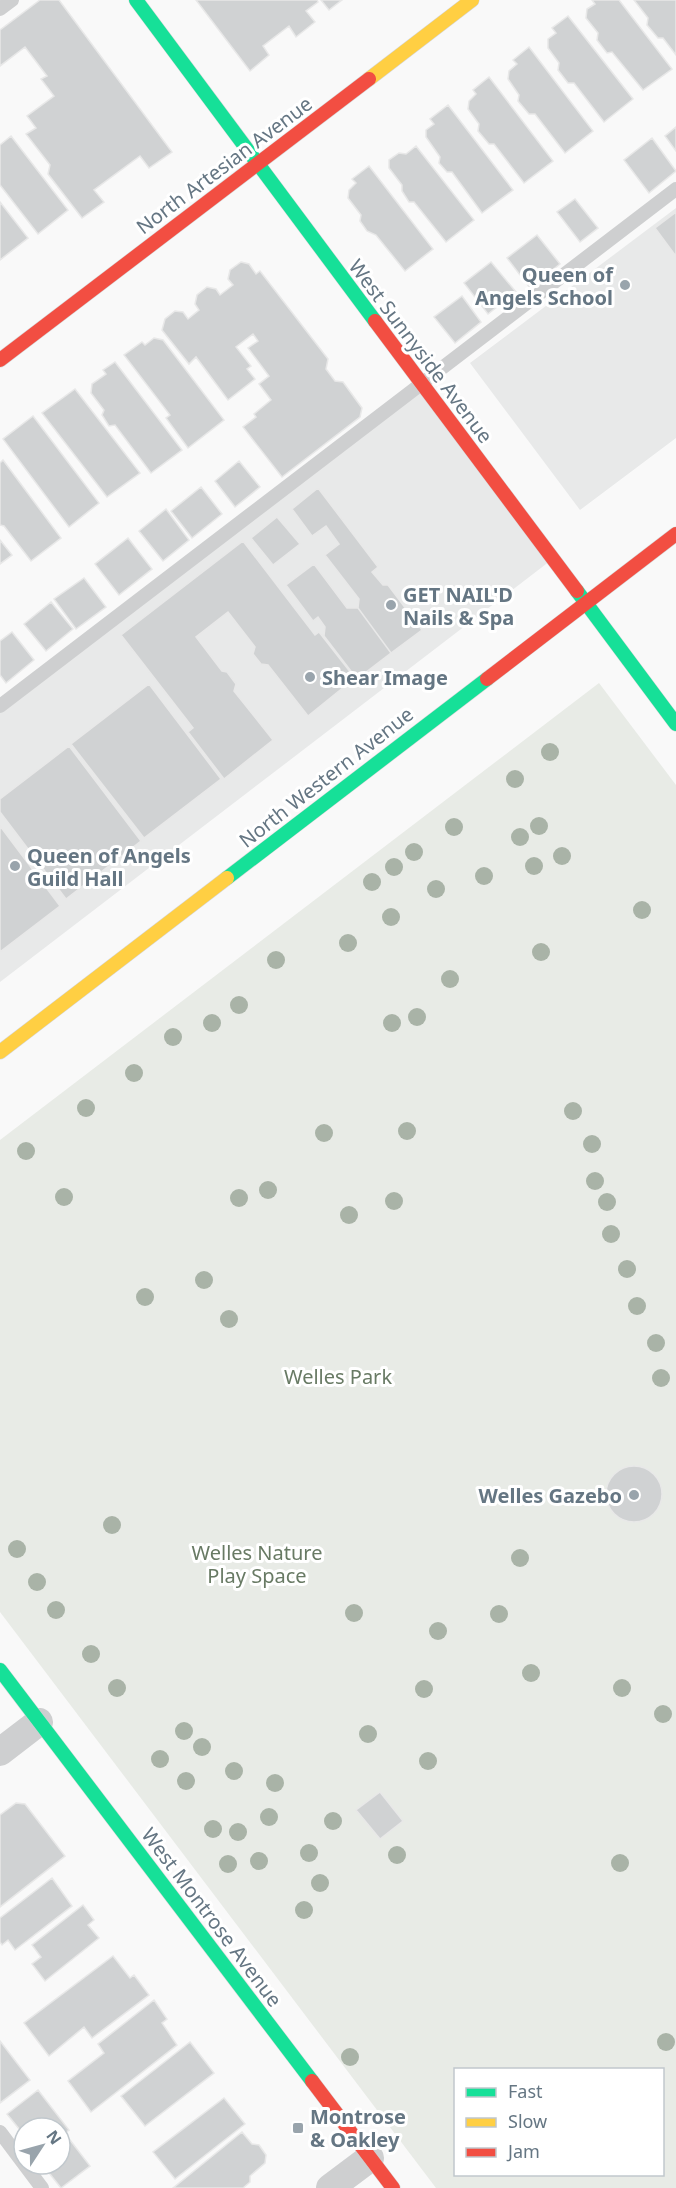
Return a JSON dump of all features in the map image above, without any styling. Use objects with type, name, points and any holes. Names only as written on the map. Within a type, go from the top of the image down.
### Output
[{"type":"street","name":"West Sunnyside Avenue","points":[[136,0],[676,724]]},
{"type":"street","name":"North Artesian Avenue","points":[[0,360],[472,0]]},
{"type":"street","name":"North Western Avenue","points":[[0,1052],[676,534]]},
{"type":"street","name":"West Montrose Avenue","points":[[0,1670],[393,2188]]},
{"type":"street","points":[[0,1752],[39,1722]]},
{"type":"street","points":[[330,2188],[370,2158]]},
{"type":"lane","points":[[0,9],[12,0]]},
{"type":"lane","points":[[0,706],[676,189]]},
{"type":"lane","points":[[0,2132],[42,2188]]},
{"type":"shaded area","name":"Queen of Angels School","points":[[676,208],[676,438],[580,510],[470,363]]},
{"type":"shaded area","points":[[418,386],[550,561],[0,982],[0,708]]},
{"type":"green space","name":"Welles Park","points":[[599,683],[676,785],[676,2188],[436,2188],[0,1612],[0,1140]]},
{"type":"building","points":[[40,0],[59,0],[172,152],[149,168],[140,156],[94,190],[104,202],[82,218],[48,174],[50,165],[26,134],[36,128],[27,116],[54,96],[41,79],[47,76],[25,47],[0,66],[0,30]]},
{"type":"building","points":[[196,0],[317,0],[318,2],[306,11],[315,22],[296,37],[289,26],[263,46],[269,55],[250,71]]},
{"type":"building","points":[[321,0],[342,0],[329,10]]},
{"type":"building","points":[[592,0],[619,0],[672,69],[643,90],[612,52],[607,53],[597,40],[598,33],[586,18],[587,9],[595,4]]},
{"type":"building","points":[[634,0],[676,0],[676,55],[663,38],[658,38],[647,25],[648,18]]},
{"type":"building","points":[[568,16],[633,99],[604,122],[574,83],[568,83],[558,70],[559,63],[548,48],[548,39],[556,33],[552,28]]},
{"type":"building","points":[[529,47],[593,131],[565,153],[535,114],[529,114],[518,101],[519,95],[508,79],[509,71],[517,64],[513,60]]},
{"type":"building","points":[[489,77],[553,161],[524,183],[494,144],[489,144],[478,131],[479,124],[468,109],[469,101],[476,94],[473,90]]},
{"type":"building","points":[[448,105],[513,190],[482,213],[452,172],[447,172],[439,163],[440,157],[426,137],[426,130],[434,124],[430,119]]},
{"type":"building","points":[[676,127],[676,151],[665,136]]},
{"type":"building","points":[[11,136],[68,210],[38,234],[0,185],[0,145]]},
{"type":"building","points":[[652,138],[676,171],[649,193],[624,160]]},
{"type":"building","points":[[416,146],[474,220],[446,242],[414,202],[409,202],[402,191],[402,185],[389,168],[389,160],[399,153],[406,154]]},
{"type":"building","points":[[369,166],[433,249],[405,271],[376,235],[367,231],[360,221],[361,215],[348,198],[349,190],[356,183],[352,179]]},
{"type":"building","points":[[575,199],[598,228],[580,242],[557,212]]},
{"type":"building","points":[[0,202],[28,238],[0,260]]},
{"type":"building","points":[[676,212],[676,254],[675,255],[655,228]]},
{"type":"building","points":[[537,235],[560,264],[530,288],[507,258]]},
{"type":"building","points":[[241,262],[249,264],[256,274],[260,271],[328,359],[326,369],[335,381],[343,382],[362,408],[360,417],[282,477],[243,427],[256,417],[254,414],[271,400],[259,384],[269,376],[248,348],[258,341],[253,334],[236,347],[251,366],[247,369],[255,379],[228,400],[196,357],[189,364],[162,330],[165,319],[175,311],[183,312],[188,319],[199,310],[195,304],[197,295],[207,287],[216,289],[220,295],[233,285],[228,279],[230,270]]},
{"type":"building","points":[[491,262],[516,292],[488,314],[464,283]]},
{"type":"building","points":[[462,296],[481,322],[455,343],[434,317]]},
{"type":"building","points":[[154,338],[163,340],[224,420],[188,448],[166,418],[170,415],[124,355],[142,342],[145,345]]},
{"type":"building","points":[[115,362],[182,450],[151,473],[115,425],[109,426],[102,415],[104,410],[91,393],[92,384],[106,374],[103,370]]},
{"type":"building","points":[[75,389],[140,473],[107,497],[42,413]]},
{"type":"building","points":[[33,416],[99,503],[69,527],[3,439]]},
{"type":"building","points":[[3,460],[61,538],[31,561],[4,526],[0,525],[0,463]]},
{"type":"building","points":[[239,461],[260,487],[235,507],[215,481]]},
{"type":"building","points":[[201,487],[222,514],[192,538],[171,511]]},
{"type":"building","points":[[318,488],[378,567],[372,572],[383,585],[388,585],[422,630],[391,653],[358,608],[359,599],[325,555],[339,544],[326,526],[312,536],[292,509]]},
{"type":"building","points":[[166,509],[189,540],[163,561],[139,531]]},
{"type":"building","points":[[277,517],[300,544],[273,565],[251,538]]},
{"type":"building","points":[[128,538],[152,569],[119,595],[95,564]]},
{"type":"building","points":[[0,540],[12,555],[0,564]]},
{"type":"building","points":[[243,541],[315,635],[319,632],[355,678],[308,716],[268,665],[261,664],[253,654],[255,647],[228,612],[196,637],[222,671],[227,672],[236,684],[234,691],[273,740],[224,779],[188,732],[193,728],[121,635]]},
{"type":"building","points":[[314,564],[347,608],[358,608],[391,653],[357,679],[324,636],[325,627],[318,617],[313,621],[286,585]]},
{"type":"building","points":[[84,578],[106,607],[76,629],[54,599]]},
{"type":"building","points":[[51,602],[73,629],[46,651],[24,624]]},
{"type":"building","points":[[12,632],[34,660],[6,683],[0,675],[0,641]]},
{"type":"building","points":[[149,684],[221,779],[144,838],[71,744]]},
{"type":"building","points":[[69,746],[141,841],[66,899],[0,812],[0,799]]},
{"type":"building","name":"Queen of Angels Guild Hall","points":[[0,826],[60,906],[0,952]]},
{"type":"building","name":"Welles Gazebo","points":[[628,1466],[640,1466],[650,1470],[658,1478],[662,1494],[658,1510],[650,1518],[640,1522],[628,1522],[618,1518],[610,1510],[606,1500],[606,1488],[610,1478],[618,1470]]},
{"type":"building","points":[[380,1792],[403,1821],[380,1839],[356,1810]]},
{"type":"building","points":[[16,1803],[25,1804],[65,1856],[0,1907],[0,1815]]},
{"type":"building","points":[[52,1878],[72,1906],[15,1950],[8,1940],[2,1945],[0,1918]]},
{"type":"building","points":[[83,1905],[94,1920],[88,1925],[99,1938],[45,1981],[32,1964],[41,1957],[32,1945]]},
{"type":"building","points":[[113,1956],[130,1978],[134,1975],[149,1995],[92,2038],[84,2027],[49,2056],[24,2023]]},
{"type":"building","points":[[154,2000],[167,2019],[162,2023],[177,2045],[91,2112],[68,2081],[104,2053],[98,2044]]},
{"type":"building","points":[[0,2041],[30,2080],[0,2103]]},
{"type":"building","points":[[190,2042],[214,2073],[145,2126],[121,2096]]},
{"type":"building","points":[[38,2090],[58,2116],[12,2116],[12,2120],[7,2114]]},
{"type":"building","points":[[224,2098],[245,2124],[175,2179],[153,2152]]},
{"type":"building","points":[[242,2132],[252,2144],[259,2145],[266,2155],[265,2163],[250,2176],[250,2182],[243,2188],[173,2188]]},
{"type":"building","points":[[72,2143],[90,2166],[61,2188],[52,2176],[72,2176]]},
{"type":"traffic: fast","points":[[136,0],[375,321]]},
{"type":"traffic: fast","points":[[577,591],[676,724]]},
{"type":"traffic: fast","points":[[227,878],[487,679]]},
{"type":"traffic: fast","points":[[0,1670],[312,2081]]},
{"type":"traffic: slow","points":[[369,79],[472,0]]},
{"type":"traffic: slow","points":[[0,1052],[227,878]]},
{"type":"traffic: jam","points":[[0,360],[369,79]]},
{"type":"traffic: jam","points":[[375,321],[577,591]]},
{"type":"traffic: jam","points":[[487,679],[676,534]]},
{"type":"traffic: jam","points":[[312,2081],[393,2188]]},
{"type":"place","name":"Queen of Angels School","points":[[625,285]]},
{"type":"place","name":"GET NAIL'D Nails & Spa","points":[[391,605]]},
{"type":"place","name":"Shear Image","points":[[310,677]]},
{"type":"place","name":"Queen of Angels Guild Hall","points":[[15,866]]},
{"type":"place","name":"Welles Gazebo","points":[[634,1495]]},
{"type":"place","name":"Montrose & Oakley","points":[[298,2128]]},
{"type":"park label","name":"Welles Nature Play Space","points":[[257,1564]]}]
